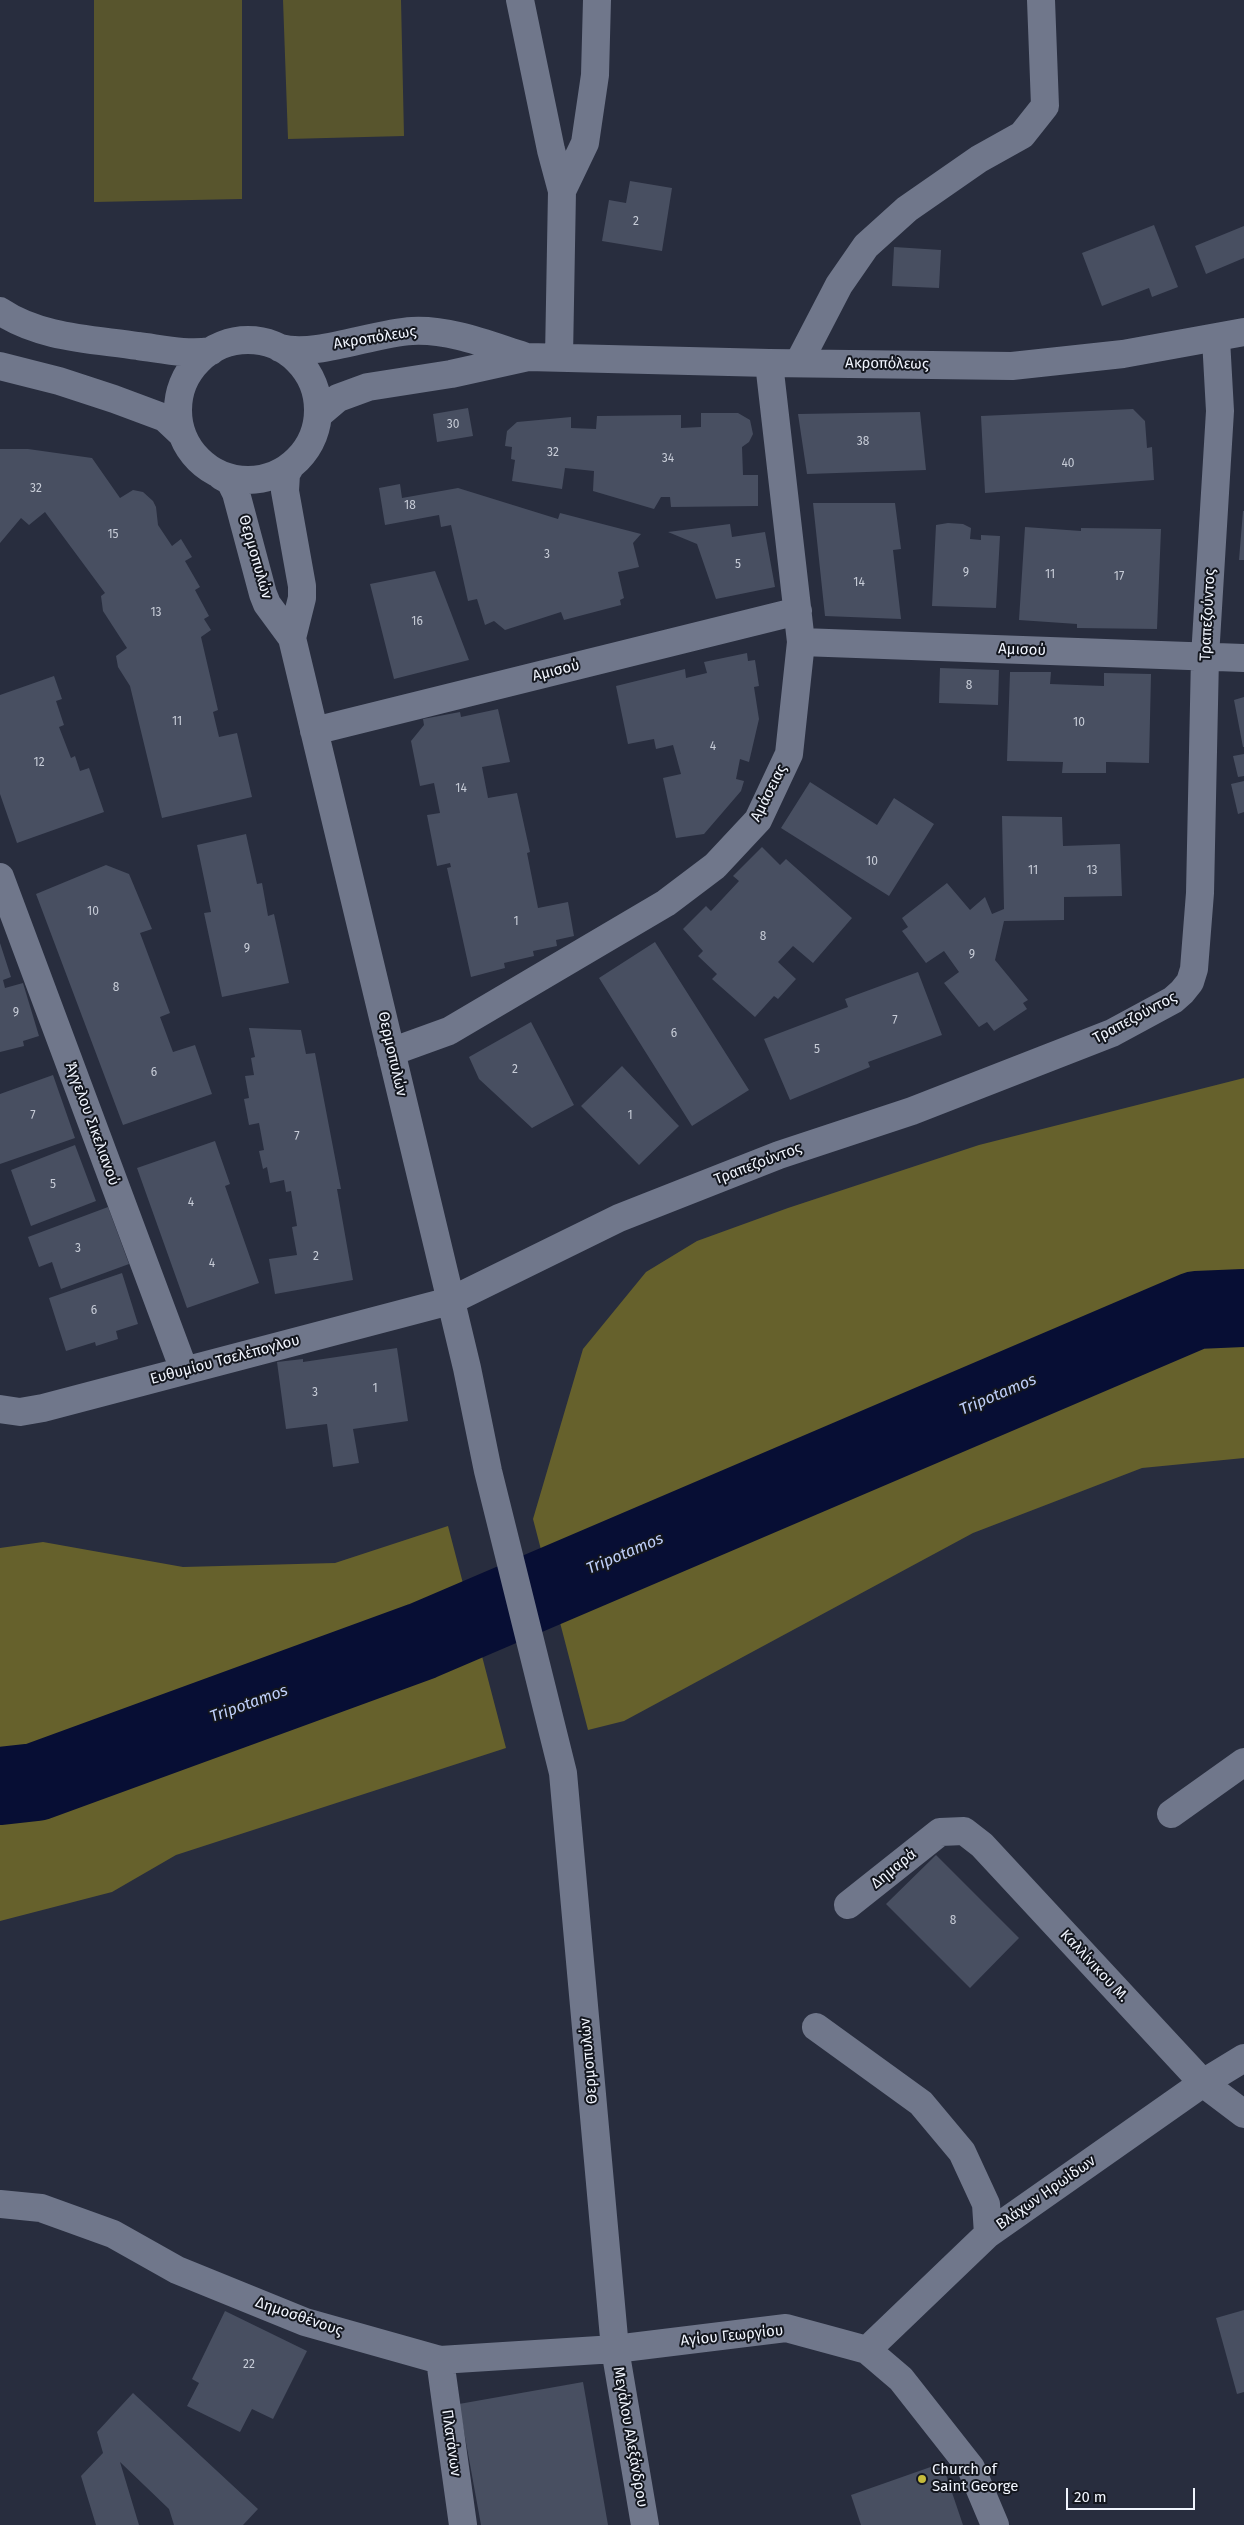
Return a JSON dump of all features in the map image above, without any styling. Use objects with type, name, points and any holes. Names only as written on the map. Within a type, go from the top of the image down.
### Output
[{"type":"street","points":[[520,0],[551,150],[562,191],[559,357]]},
{"type":"street","points":[[562,191],[585,143],[595,75],[598,0]]},
{"type":"street","points":[[799,362],[839,285],[866,246],[907,208],[979,159],[1022,135],[1045,106],[1041,0]]},
{"type":"street","points":[[0,312],[34,328],[53,333],[187,352],[211,351]]},
{"type":"street","name":"Ακροπόλεως","points":[[280,348],[305,351],[364,338],[425,331],[453,335],[528,357]]},
{"type":"street","name":"Ακροπόλεως","points":[[318,415],[338,398],[368,387],[452,374],[528,357],[769,363],[1012,366],[1122,354],[1216,339],[1244,332]]},
{"type":"street","name":"Τραπεζούντος","points":[[450,1301],[619,1218],[779,1154],[912,1111],[1112,1033],[1173,1000],[1190,982],[1197,947],[1205,657],[1220,410],[1216,339]]},
{"type":"street","points":[[246,340],[263,341],[280,348],[297,360],[310,376],[317,395],[318,415],[314,435],[304,453],[290,467],[274,476],[256,480],[238,480],[221,476],[204,465],[191,451],[182,434],[178,410],[182,387],[194,366],[211,351],[227,343],[246,340]]},
{"type":"street","name":"Αμάσειας","points":[[391,1052],[449,1031],[666,903],[715,866],[758,820],[789,754],[801,642],[769,363]]},
{"type":"street","points":[[1,368],[59,381],[165,418],[182,434]]},
{"type":"street","name":"Θερμοπυλών","points":[[290,467],[284,482],[302,586],[302,598],[292,638]]},
{"type":"street","name":"Θερμοπυλών","points":[[221,476],[230,481],[236,493],[263,594],[292,638],[450,1301],[488,1471],[563,1773],[615,2349]]},
{"type":"street","name":"Αμισού","points":[[314,730],[798,611]]},
{"type":"street","name":"Αμισού","points":[[801,642],[1244,658]]},
{"type":"street","name":"Άγγελου Σικελιανού","points":[[0,877],[184,1370]]},
{"type":"street","name":"Ευθυμίου Τσελέπογλου","points":[[0,1409],[20,1412],[43,1408],[450,1301]]},
{"type":"street","points":[[1171,1814],[1244,1762]]},
{"type":"street","name":"Καλλίνικου Μ.","points":[[940,1832],[964,1831],[982,1845],[1203,2083],[1244,2114]]},
{"type":"street","name":"Δημαρά","points":[[848,1905],[940,1832]]},
{"type":"street","points":[[816,2027],[921,2103],[962,2152],[986,2204],[988,2234]]},
{"type":"street","name":"Βλάχων Ηρωίδων","points":[[867,2350],[988,2234],[1203,2083],[1244,2058]]},
{"type":"street","name":"Δημοσθένους","points":[[0,2204],[41,2208],[113,2234],[177,2270],[305,2322],[440,2360],[615,2349]]},
{"type":"street","name":"Αγίου Γεωργίου","points":[[615,2349],[786,2328],[867,2350],[902,2379],[971,2468],[995,2525]]},
{"type":"street","name":"Μεγάλου Αλεξάνδρου","points":[[615,2349],[644,2525]]},
{"type":"street","name":"Πλατάνων","points":[[440,2360],[463,2525]]},
{"type":"shaded area","points":[[94,0],[242,0],[242,199],[94,202]]},
{"type":"shaded area","points":[[283,0],[401,0],[404,136],[288,139]]},
{"type":"shaded area","points":[[1244,1078],[1244,1458],[1142,1468],[973,1533],[624,1721],[588,1730],[533,1519],[583,1349],[646,1272],[697,1241],[788,1208],[979,1145]]},
{"type":"shaded area","points":[[448,1526],[506,1748],[176,1855],[112,1892],[0,1921],[0,1548],[43,1542],[183,1567],[335,1563]]},
{"type":"building","points":[[630,181],[672,188],[662,251],[602,241],[609,200],[626,203]]},
{"type":"building","points":[[1154,225],[1178,287],[1152,297],[1149,288],[1102,306],[1082,253]]},
{"type":"building","points":[[1244,226],[1244,258],[1206,274],[1195,246]]},
{"type":"building","points":[[894,247],[941,250],[939,288],[892,286]]},
{"type":"building","points":[[468,408],[473,436],[437,442],[433,414]]},
{"type":"building","points":[[1133,409],[1145,421],[1147,448],[1152,447],[1154,480],[985,493],[981,416]]},
{"type":"building","points":[[920,412],[926,470],[807,474],[798,414]]},
{"type":"building","points":[[701,413],[738,413],[750,420],[753,434],[749,442],[742,447],[743,475],[758,475],[758,506],[671,507],[670,497],[661,497],[654,509],[593,491],[594,471],[565,468],[562,489],[512,481],[515,460],[511,459],[512,447],[505,446],[507,431],[517,422],[571,417],[571,428],[596,429],[597,416],[681,415],[681,428],[701,427]]},
{"type":"building","points":[[0,449],[28,449],[92,458],[120,498],[133,490],[143,492],[153,501],[156,507],[158,525],[172,546],[181,539],[192,557],[185,561],[200,587],[195,590],[209,616],[204,619],[211,630],[201,637],[218,710],[213,712],[219,737],[237,733],[252,797],[162,818],[130,686],[118,667],[116,656],[127,648],[103,611],[101,596],[105,593],[45,512],[29,525],[21,518],[0,543]]},
{"type":"building","points":[[400,484],[402,498],[458,488],[558,519],[560,513],[641,534],[633,543],[639,567],[618,572],[624,598],[620,600],[621,605],[564,620],[561,612],[505,630],[494,621],[485,625],[477,599],[468,601],[451,525],[441,527],[439,515],[385,525],[379,488]]},
{"type":"building","points":[[813,503],[895,503],[901,549],[893,550],[901,619],[825,616]]},
{"type":"building","points":[[1243,511],[1244,560],[1239,560]]},
{"type":"building","points":[[948,523],[963,524],[971,528],[970,539],[981,540],[981,535],[1000,536],[996,608],[932,606],[936,525]]},
{"type":"building","points":[[730,524],[732,537],[765,532],[775,587],[716,599],[697,544],[668,532]]},
{"type":"building","points":[[1025,527],[1081,531],[1081,528],[1161,529],[1157,629],[1077,628],[1077,624],[1019,620]]},
{"type":"building","points":[[435,571],[469,660],[394,679],[370,584]]},
{"type":"building","points":[[747,653],[748,661],[755,660],[759,686],[754,687],[759,719],[749,762],[740,759],[736,779],[744,781],[741,791],[704,834],[676,838],[663,778],[681,774],[673,745],[656,749],[654,739],[628,744],[616,686],[685,669],[686,678],[707,673],[704,662]]},
{"type":"building","points":[[940,668],[999,670],[998,705],[939,703]]},
{"type":"building","points":[[1010,672],[1051,672],[1050,684],[1104,686],[1104,673],[1151,674],[1149,763],[1106,762],[1106,773],[1062,773],[1063,762],[1007,761]]},
{"type":"building","points":[[54,676],[62,699],[56,701],[64,725],[59,727],[71,758],[75,756],[80,771],[89,768],[104,812],[17,843],[0,794],[0,695]]},
{"type":"building","points":[[1244,697],[1244,747],[1243,747],[1234,700]]},
{"type":"building","points":[[498,709],[510,762],[482,767],[488,798],[517,793],[530,852],[527,853],[538,908],[568,902],[574,936],[556,940],[557,946],[533,951],[534,956],[504,963],[505,968],[471,977],[447,868],[451,867],[450,863],[437,866],[427,815],[440,813],[434,783],[420,786],[411,741],[424,725],[423,719],[460,712],[461,717]]},
{"type":"building","points":[[1244,754],[1244,776],[1238,777],[1233,756]]},
{"type":"building","points":[[1244,781],[1244,812],[1238,814],[1231,784]]},
{"type":"building","points":[[810,782],[877,825],[894,798],[934,824],[889,896],[781,828]]},
{"type":"building","points":[[1002,816],[1062,817],[1063,846],[1120,844],[1122,896],[1064,897],[1064,920],[1004,921],[995,960],[1028,1000],[1023,1003],[1027,1009],[994,1031],[987,1022],[979,1027],[944,983],[959,972],[944,951],[926,963],[902,931],[908,927],[902,918],[947,883],[970,910],[985,897],[992,914],[1004,909]]},
{"type":"building","points":[[246,834],[257,884],[262,883],[268,916],[274,914],[289,983],[222,997],[204,913],[211,912],[197,845]]},
{"type":"building","points":[[762,847],[780,865],[786,859],[852,918],[813,963],[793,946],[778,962],[796,979],[778,999],[774,996],[755,1017],[712,979],[717,974],[698,956],[703,951],[683,929],[706,906],[711,911],[739,881],[733,876]]},
{"type":"building","points":[[106,865],[129,874],[152,929],[140,933],[170,1013],[160,1017],[173,1052],[195,1045],[212,1094],[123,1125],[36,894]]},
{"type":"building","points":[[655,942],[749,1090],[692,1126],[599,978]]},
{"type":"building","points":[[0,943],[11,977],[3,980],[5,988],[23,983],[39,1036],[23,1041],[24,1046],[0,1052]]},
{"type":"building","points":[[918,972],[942,1035],[868,1062],[870,1067],[790,1100],[764,1039],[848,1007],[845,999]]},
{"type":"building","points":[[531,1022],[574,1105],[532,1128],[479,1079],[469,1057]]},
{"type":"building","points":[[249,1028],[301,1030],[306,1054],[315,1053],[341,1189],[337,1189],[353,1280],[275,1294],[269,1259],[297,1255],[292,1227],[297,1226],[291,1191],[286,1192],[284,1180],[270,1183],[267,1167],[263,1169],[259,1151],[264,1150],[259,1123],[249,1125],[244,1099],[249,1098],[245,1076],[254,1075],[251,1058],[255,1057]]},
{"type":"building","points":[[622,1066],[679,1126],[639,1165],[581,1106]]},
{"type":"building","points":[[53,1075],[75,1138],[0,1164],[0,1094]]},
{"type":"building","points":[[215,1141],[230,1184],[225,1186],[259,1283],[187,1308],[137,1168]]},
{"type":"building","points":[[75,1145],[96,1201],[31,1226],[11,1170]]},
{"type":"building","points":[[108,1207],[129,1264],[61,1289],[52,1262],[39,1267],[28,1237]]},
{"type":"building","points":[[122,1273],[138,1324],[116,1331],[118,1339],[96,1346],[95,1342],[66,1351],[49,1298]]},
{"type":"building","points":[[397,1348],[408,1421],[353,1429],[359,1463],[333,1467],[327,1424],[286,1429],[277,1362],[303,1359],[303,1362]]},
{"type":"building","points":[[936,1855],[1019,1938],[970,1988],[886,1904]]},
{"type":"building","points":[[1244,2310],[1244,2392],[1237,2394],[1216,2318]]},
{"type":"building","points":[[225,2311],[307,2351],[273,2419],[252,2409],[240,2432],[187,2406],[199,2383],[192,2379]]},
{"type":"building","points":[[583,2382],[608,2525],[481,2525],[459,2404]]},
{"type":"building","points":[[133,2393],[258,2509],[243,2525],[174,2525],[169,2509],[120,2462],[139,2525],[96,2525],[81,2476],[103,2453],[97,2432]]},
{"type":"building","name":"Church of Saint George","points":[[942,2463],[963,2525],[861,2525],[851,2495]]},
{"type":"waterway","name":"Tripotamos","points":[[0,1786],[36,1782],[422,1641],[1196,1310],[1244,1308]]},
{"type":"place","name":"Church of Saint George","points":[[922,2479]]}]
